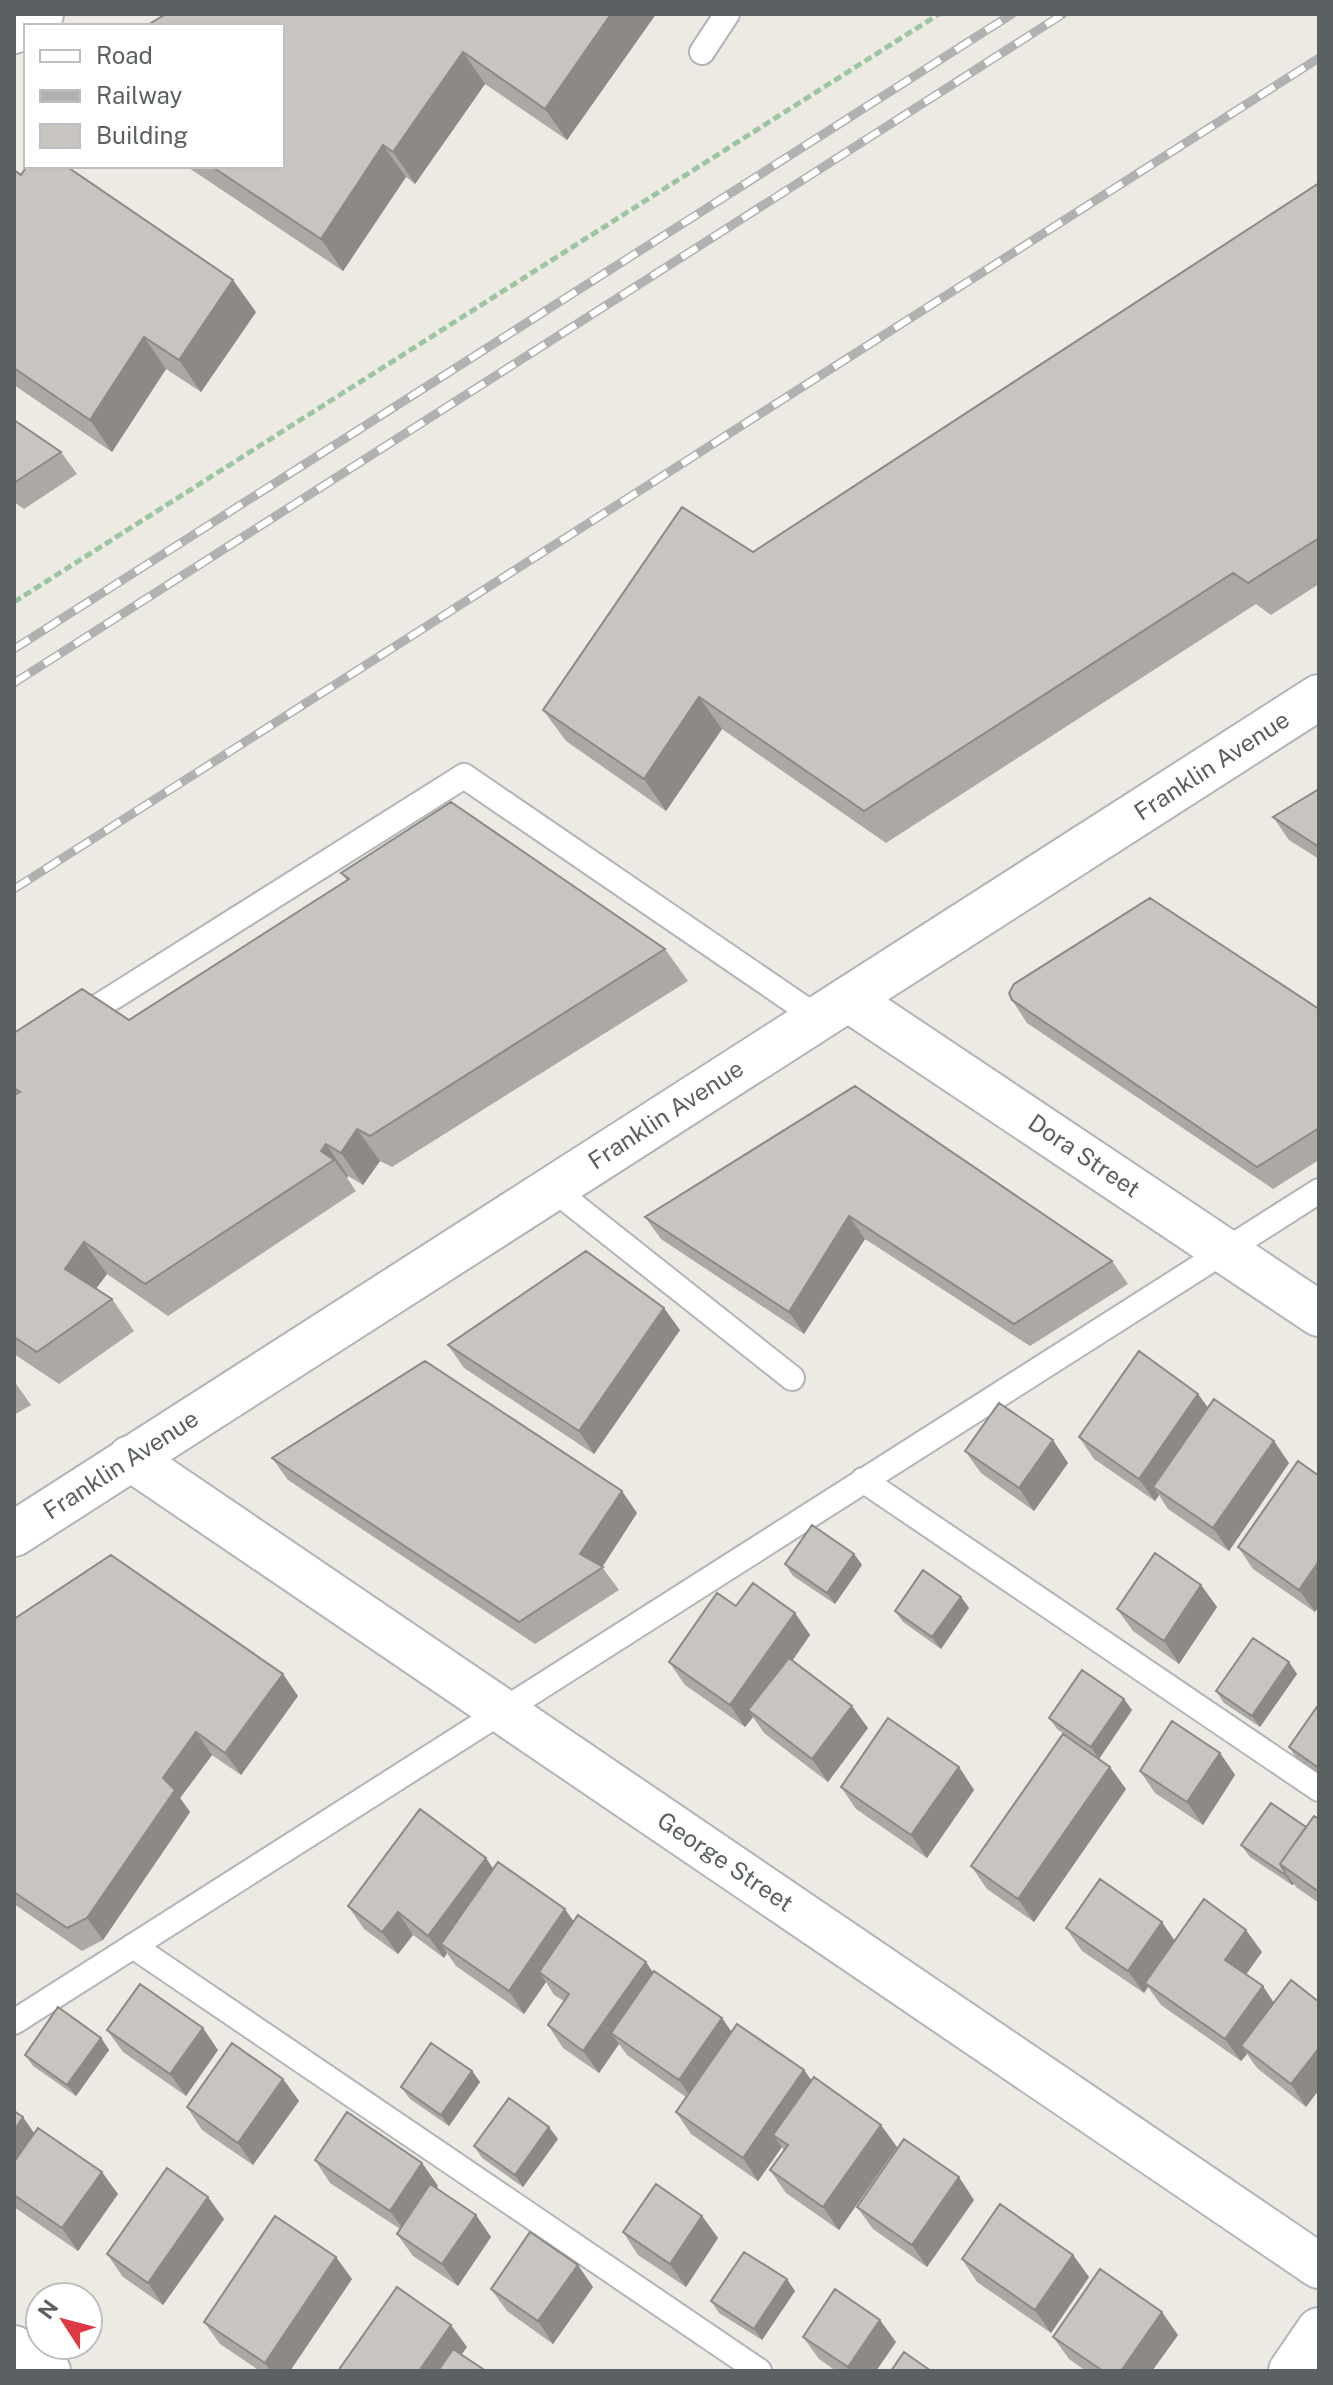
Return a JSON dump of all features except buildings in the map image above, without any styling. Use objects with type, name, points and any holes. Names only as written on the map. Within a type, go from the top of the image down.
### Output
[{"type":"street","name":"Franklin Avenue","points":[[14,1534],[1319,697]]},
{"type":"street","name":"Dora Street","points":[[833,1008],[1227,1251],[1319,1314]]},
{"type":"street","name":"George Street","points":[[130,1458],[1319,2266]]},
{"type":"street","points":[[1291,2371],[1319,2330]]},
{"type":"street","points":[[14,2348],[48,2371]]},
{"type":"lane","points":[[702,52],[727,14]]},
{"type":"lane","points":[[54,1034],[464,776],[833,1008]]},
{"type":"lane","points":[[552,1188],[792,1378]]},
{"type":"lane","points":[[14,2022],[505,1713],[863,1480],[1319,1191]]},
{"type":"lane","points":[[863,1480],[1319,1789]]},
{"type":"lane","points":[[133,1946],[759,2371]]},
{"type":"path","points":[[14,602],[939,14]]},
{"type":"railway","points":[[14,649],[1012,14]]},
{"type":"railway","points":[[14,683],[1063,14]]},
{"type":"railway","points":[[14,889],[1319,58]]}]
